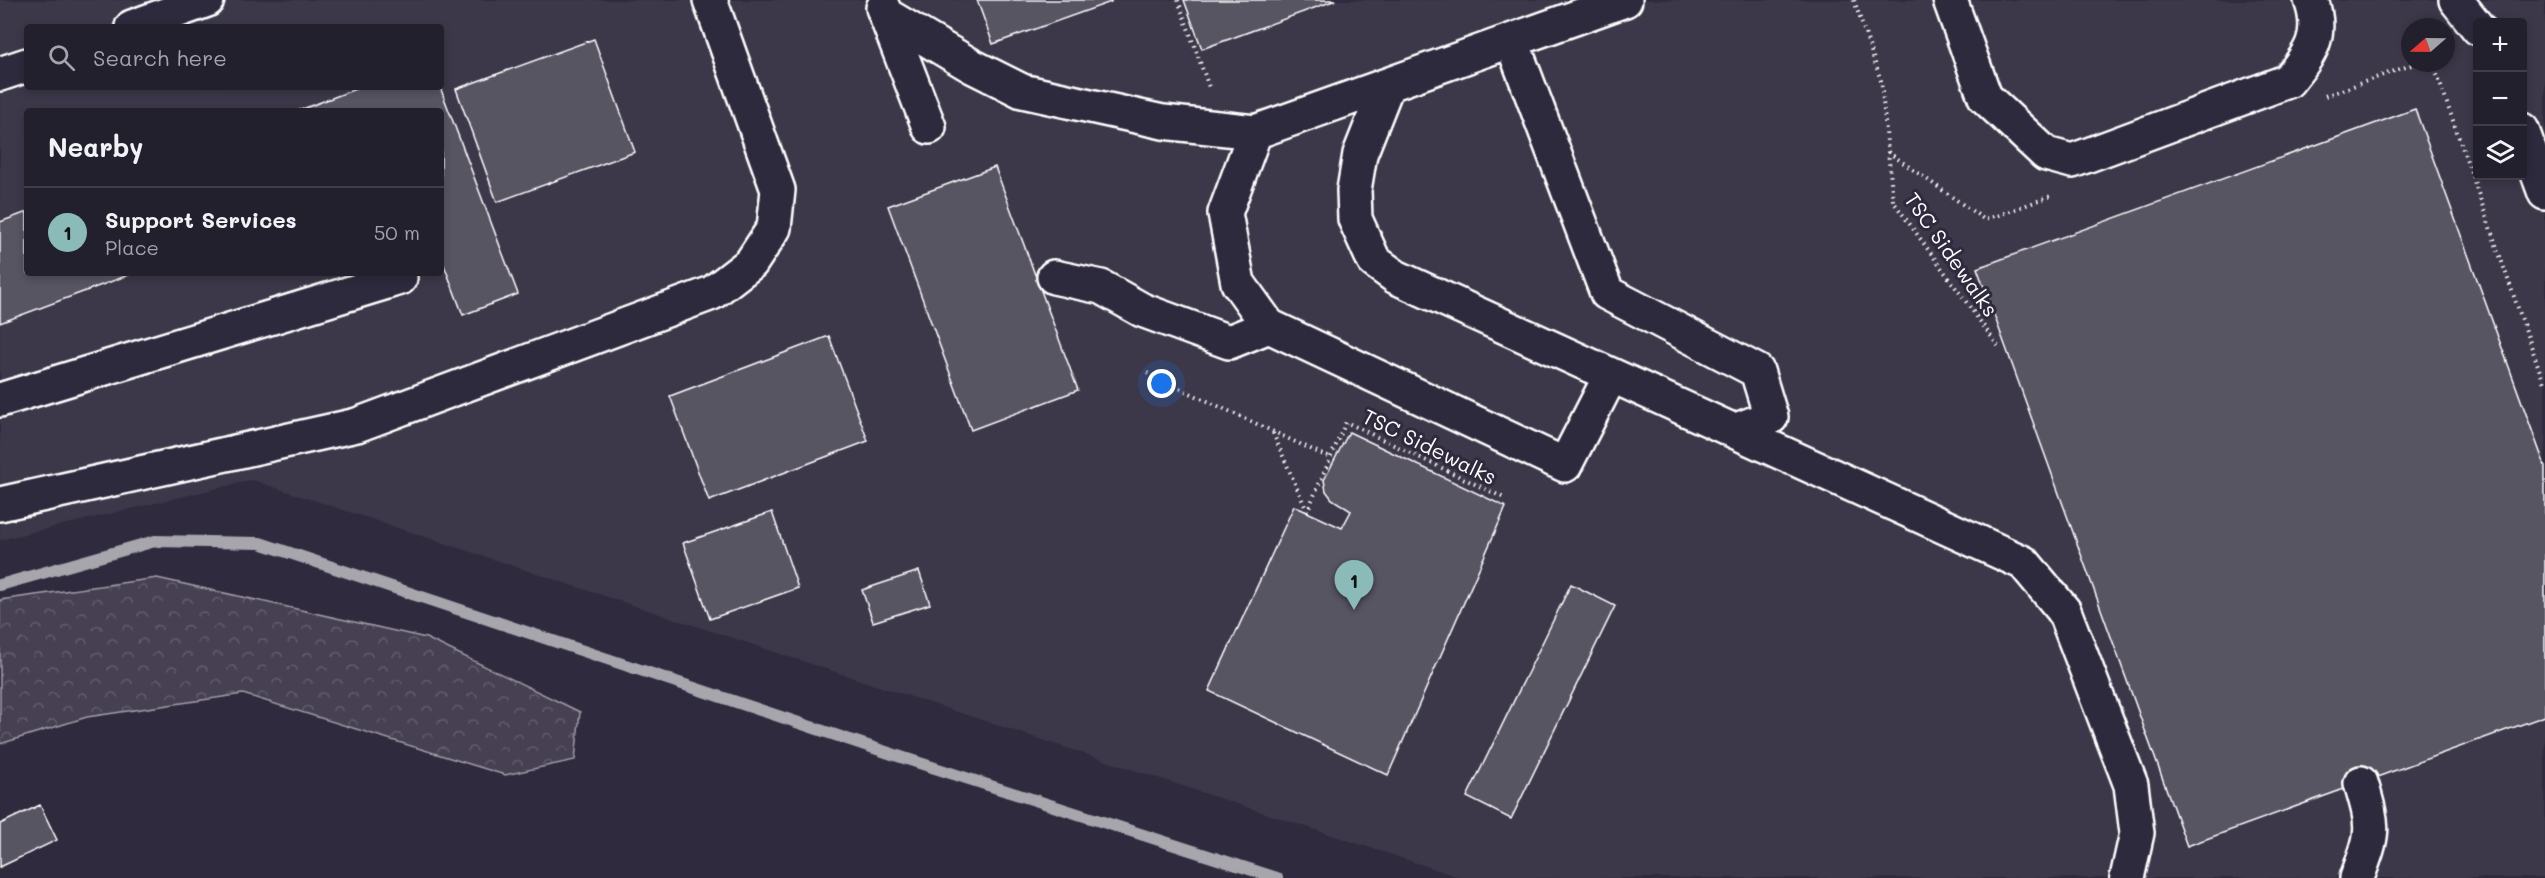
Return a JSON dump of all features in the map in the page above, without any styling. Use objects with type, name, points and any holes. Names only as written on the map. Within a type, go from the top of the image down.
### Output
[{"type":"lane","points":[[140,24],[207,0]]},
{"type":"lane","points":[[0,504],[357,425],[712,293],[751,263],[774,228],[778,190],[710,0]]},
{"type":"lane","points":[[883,7],[972,66],[1022,91],[1163,122],[1255,132],[1625,0]]},
{"type":"lane","points":[[1950,0],[1985,97],[2046,154],[2072,161],[2289,81],[2312,53],[2318,18],[2311,0]]},
{"type":"lane","points":[[2456,0],[2473,22]]},
{"type":"lane","points":[[883,7],[929,127]]},
{"type":"lane","points":[[1512,42],[1607,293],[1757,371],[1771,417],[1734,431]]},
{"type":"lane","points":[[0,74],[24,66]]},
{"type":"lane","points":[[1387,86],[1360,154],[1354,190],[1355,219],[1374,261],[1396,277],[2024,563],[2064,611],[2131,785],[2136,833],[2127,878]]},
{"type":"lane","points":[[1255,132],[1225,213],[1229,246],[1238,283],[1269,326],[1565,465],[1611,375]]},
{"type":"lane","points":[[2527,141],[2545,193]]},
{"type":"lane","points":[[1054,277],[1101,287],[1142,310],[1229,342],[1269,326]]},
{"type":"lane","points":[[0,400],[400,278]]},
{"type":"lane","points":[[2357,878],[2372,836],[2370,816],[2361,783]]},
{"type":"path","points":[[1178,0],[1211,92]]},
{"type":"path","name":"TSC Sidewalks","points":[[1854,0],[1881,81],[1893,201],[1998,346]]},
{"type":"path","points":[[2436,72],[2545,386]]},
{"type":"path","points":[[1148,373],[1330,458]]},
{"type":"path","name":"TSC Sidewalks","points":[[1272,431],[1307,512],[1346,422],[1504,498]]},
{"type":"shaded area","points":[[0,0],[2545,0],[2545,878],[1462,878],[252,480],[0,540]]},
{"type":"green space","points":[[157,578],[426,638],[580,712],[575,760],[505,775],[243,694],[87,717],[0,744],[0,600]]},
{"type":"building","points":[[977,0],[1111,0],[1111,2],[993,44]]},
{"type":"building","points":[[1184,0],[1336,0],[1202,49]]},
{"type":"building","points":[[594,39],[635,152],[497,202],[456,89]]},
{"type":"building","points":[[353,90],[441,90],[518,294],[463,315],[444,265],[444,108],[305,108]]},
{"type":"building","points":[[2415,109],[2545,466],[2545,716],[2187,846],[1977,268]]},
{"type":"building","points":[[995,167],[1078,390],[971,430],[888,206]]},
{"type":"building","points":[[24,213],[24,276],[126,276],[0,323],[0,222]]},
{"type":"building","points":[[829,336],[868,441],[709,501],[670,396]]},
{"type":"building","points":[[1349,432],[1506,507],[1388,775],[1209,691],[1294,506],[1342,528],[1351,511],[1332,499],[1326,491],[1324,480]]},
{"type":"building","points":[[772,512],[798,588],[710,619],[683,543]]},
{"type":"building","points":[[919,571],[930,604],[873,622],[862,590]]},
{"type":"building","points":[[1571,584],[1615,606],[1511,819],[1467,797]]},
{"type":"building","points":[[40,805],[57,840],[0,867],[0,824]]},
{"type":"waterway","points":[[0,585],[155,541],[260,543],[904,758],[1277,878]]},
{"type":"place","name":"Support Services","points":[[1354,610]]}]
